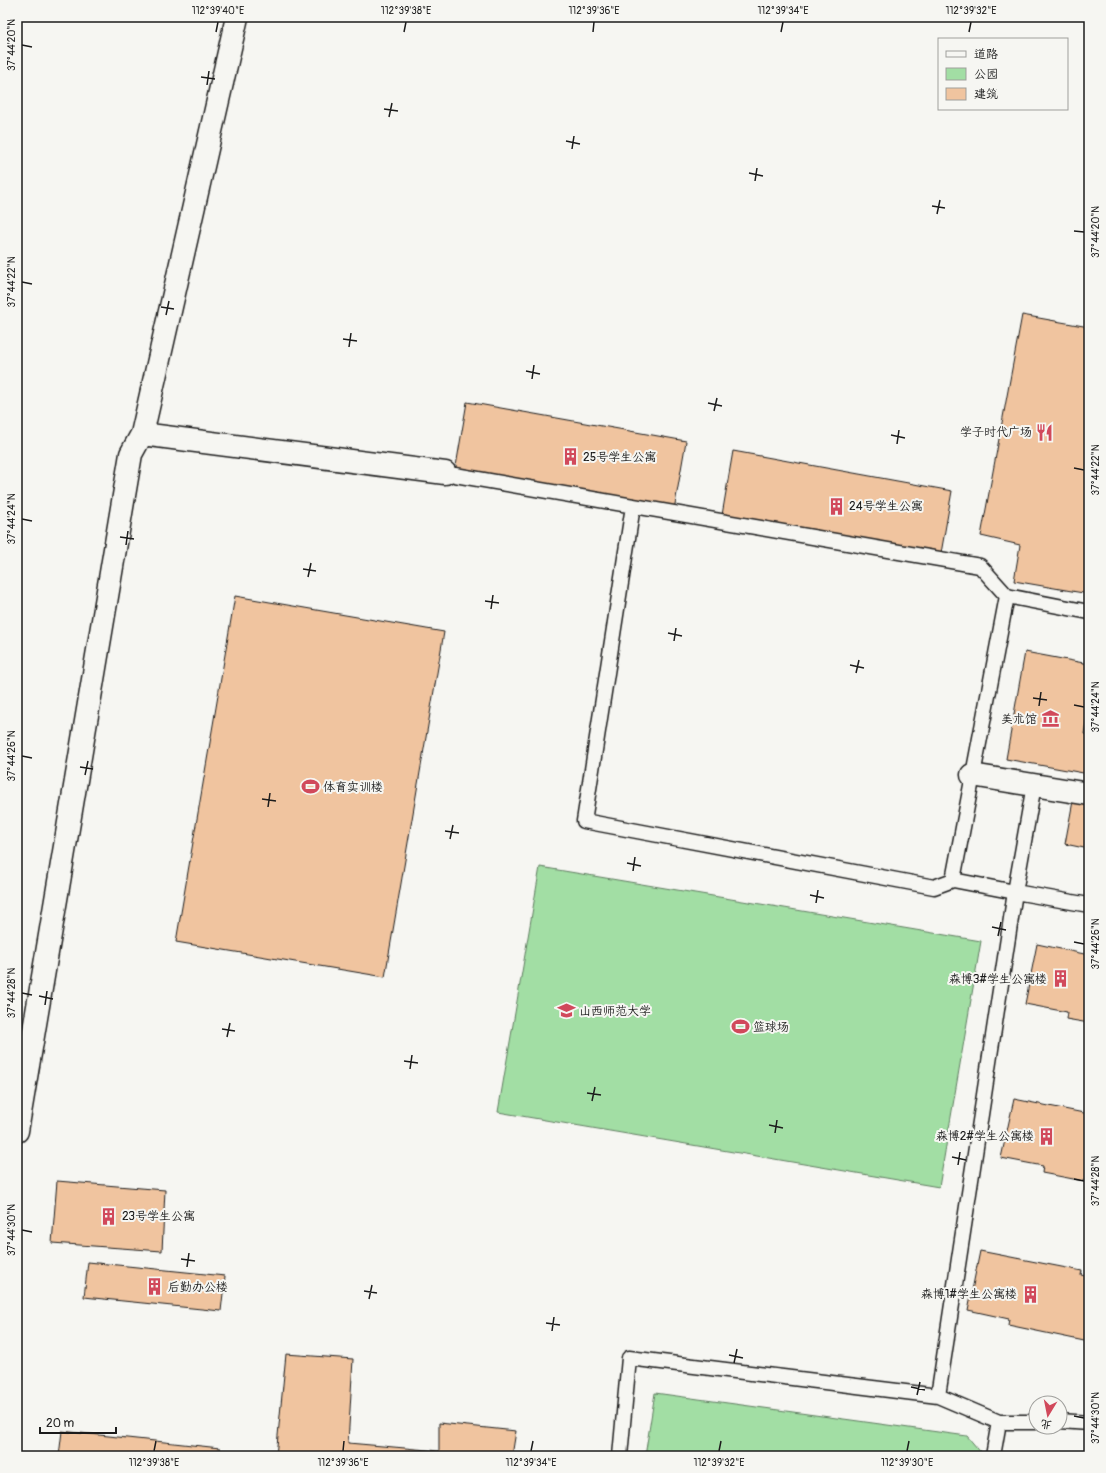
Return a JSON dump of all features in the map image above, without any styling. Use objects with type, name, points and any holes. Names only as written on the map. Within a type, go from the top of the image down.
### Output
[{"type":"street","points":[[17,1131],[131,454],[142,434],[237,17]]},
{"type":"street","points":[[142,434],[450,474]]},
{"type":"street","points":[[972,775],[1089,794]]},
{"type":"lane","points":[[450,474],[980,566],[1007,596],[1089,612]]},
{"type":"lane","points":[[633,506],[584,822],[934,888],[952,880],[1089,905]]},
{"type":"lane","points":[[952,880],[1007,596]]},
{"type":"lane","points":[[938,1396],[1015,892],[1034,785]]},
{"type":"lane","points":[[620,1456],[629,1358],[938,1396],[999,1422],[1028,1422]]},
{"type":"lane","points":[[993,1456],[999,1422]]},
{"type":"lane","points":[[1068,1422],[1089,1423]]},
{"type":"green space","name":"篮球场","points":[[540,867],[981,941],[939,1187],[498,1112]]},
{"type":"green space","points":[[655,1393],[967,1436],[983,1455],[645,1456]]},
{"type":"building","name":"学子时代广场","points":[[1022,315],[1089,327],[1089,594],[1014,581],[1020,545],[981,536]]},
{"type":"building","name":"25号学生公寓","points":[[467,402],[686,441],[674,510],[455,472]]},
{"type":"building","name":"24号学生公寓","points":[[733,451],[952,491],[940,559],[721,521]]},
{"type":"building","name":"体育实训楼","points":[[235,596],[444,632],[385,977],[176,942]]},
{"type":"building","name":"美术馆","points":[[1025,652],[1089,664],[1089,704],[1084,734],[1089,735],[1089,774],[1006,759]]},
{"type":"building","points":[[1073,801],[1089,804],[1089,849],[1065,844]]},
{"type":"building","name":"森博3#学生公寓楼","points":[[1037,944],[1089,955],[1089,1023],[1066,1019],[1067,1012],[1025,1004]]},
{"type":"building","name":"森博2#学生公寓楼","points":[[1014,1099],[1089,1114],[1089,1182],[1042,1173],[1043,1166],[1001,1158]]},
{"type":"building","name":"23号学生公寓","points":[[57,1181],[165,1190],[162,1251],[52,1243]]},
{"type":"building","name":"森博1#学生公寓楼","points":[[980,1251],[1082,1271],[1081,1275],[1089,1277],[1089,1342],[1008,1325],[1009,1319],[968,1310]]},
{"type":"building","name":"后勤办公楼","points":[[88,1262],[225,1276],[221,1311],[84,1297]]},
{"type":"building","points":[[286,1354],[353,1359],[348,1443],[439,1451],[439,1423],[516,1431],[512,1456],[276,1456]]},
{"type":"building","points":[[62,1431],[220,1448],[219,1456],[59,1456]]},
{"type":"place","name":"学子时代广场","points":[[1045,432]]},
{"type":"place","name":"25号学生公寓","points":[[570,457]]},
{"type":"place","name":"24号学生公寓","points":[[836,506]]},
{"type":"place","name":"美术馆","points":[[1050,719]]},
{"type":"place","name":"体育实训楼","points":[[310,787]]},
{"type":"place","name":"森博3#学生公寓楼","points":[[1060,979]]},
{"type":"place","name":"山西师范大学","points":[[566,1011]]},
{"type":"place","name":"篮球场","points":[[740,1027]]},
{"type":"place","name":"森博2#学生公寓楼","points":[[1047,1136]]},
{"type":"place","name":"23号学生公寓","points":[[109,1216]]},
{"type":"place","name":"后勤办公楼","points":[[155,1287]]},
{"type":"place","name":"森博1#学生公寓楼","points":[[1030,1294]]}]
